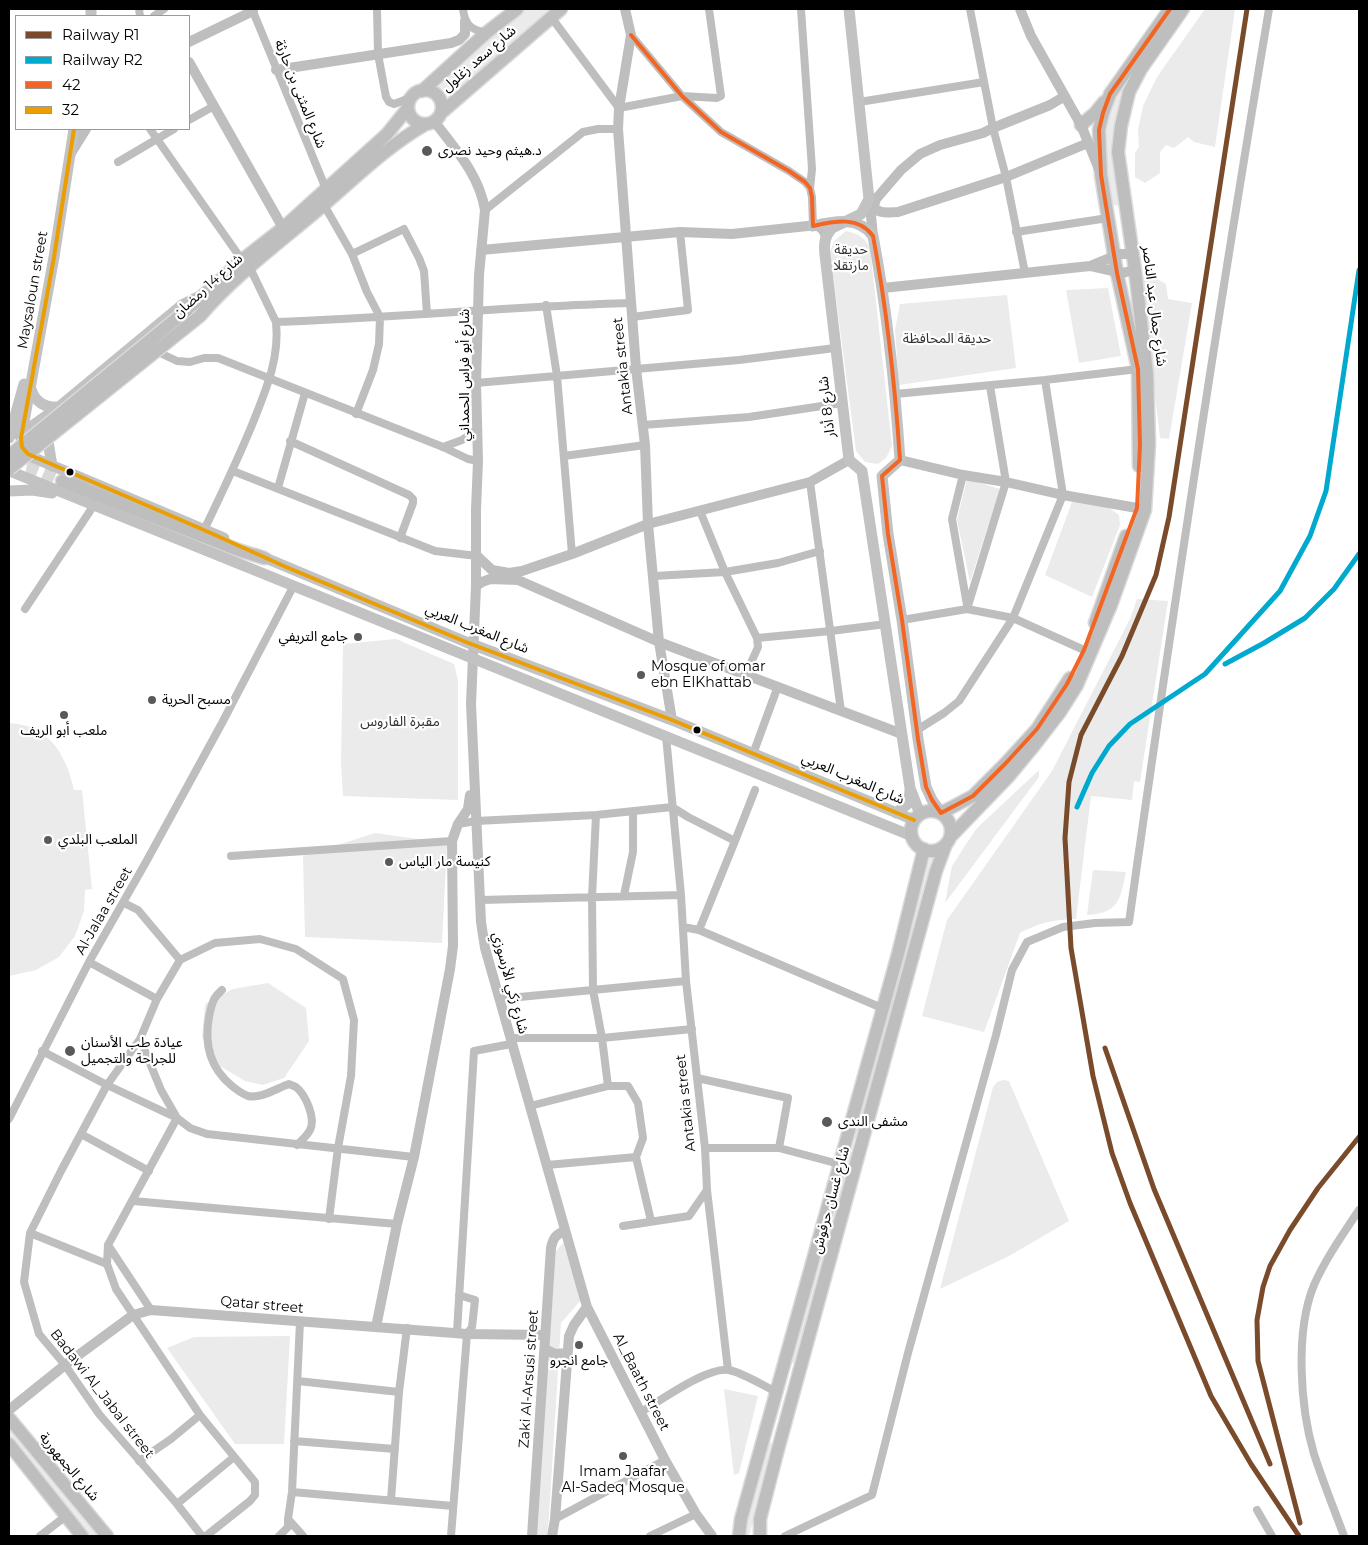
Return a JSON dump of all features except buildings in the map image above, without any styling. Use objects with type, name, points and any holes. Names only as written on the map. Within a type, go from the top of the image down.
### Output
[{"type":"main road","name":"شارع سعد زغلول","points":[[422,91],[486,33],[517,9]]},
{"type":"main road","points":[[826,236],[832,228],[861,214],[871,204],[849,9]]},
{"type":"main road","name":"شارع جمال عبد الناصر","points":[[941,813],[973,796],[1005,764],[1037,729],[1068,684],[1084,650],[1137,508],[1140,445],[1138,369],[1114,256],[1101,175],[1099,130],[1110,94],[1170,9]]},
{"type":"main road","name":"شارع جمال عبد الناصر","points":[[948,840],[1010,776],[1060,712],[1077,685],[1111,605],[1145,510],[1148,444],[1147,373],[1133,254],[1118,152],[1121,126],[1130,92],[1141,69],[1183,9]]},
{"type":"main road","name":"شارع سعد زغلول","points":[[434,119],[556,13]]},
{"type":"main road","points":[[422,91],[428,91],[438,96],[442,107],[434,119],[420,124],[411,118],[409,103],[413,95],[422,91]]},
{"type":"main road","points":[[1080,125],[1095,113],[1110,94]]},
{"type":"main road","name":"شارع 14 رمضان","points":[[9,456],[187,310],[210,296],[387,134],[409,103]]},
{"type":"main road","name":"شارع 14 رمضان","points":[[246,264],[324,205],[407,136],[434,119]]},
{"type":"main road","name":"Maysaloun street","points":[[22,433],[31,390],[74,130]]},
{"type":"main road","name":"Maysaloun street","points":[[9,438],[18,409],[34,334],[60,177],[66,160],[71,153]]},
{"type":"main road","points":[[813,226],[844,222],[862,224],[868,229],[873,236],[882,288],[895,394],[900,460],[882,476],[870,476],[849,460]]},
{"type":"main road","name":"شارع 8 أذار","points":[[826,236],[825,255],[849,460]]},
{"type":"main road","points":[[10,471],[32,457],[48,441],[199,323],[210,296]]},
{"type":"main road","points":[[9,442],[59,407],[182,305],[210,296]]},
{"type":"main road","name":"شارع 14 رمضان","points":[[10,471],[200,316],[210,296]]},
{"type":"main road","points":[[31,390],[41,404],[59,407]]},
{"type":"main road","points":[[9,419],[18,409]]},
{"type":"main road","points":[[22,433],[22,447],[32,457]]},
{"type":"main road","points":[[48,441],[52,466]]},
{"type":"main road","name":"شارع المغرب العربي","points":[[32,457],[204,530],[264,558],[470,644],[672,720],[896,813],[917,817]]},
{"type":"main road","name":"شارع المغرب العربي","points":[[10,471],[912,836]]},
{"type":"main road","points":[[862,471],[910,788],[917,817]]},
{"type":"main road","points":[[882,476],[888,534],[926,787],[932,800],[950,823],[948,840],[936,850],[924,849],[917,844],[912,836],[912,825],[917,817],[931,811],[941,813]]},
{"type":"main road","points":[[62,481],[238,550],[264,558]]},
{"type":"main road","points":[[9,491],[32,490],[82,500]]},
{"type":"main road","points":[[896,813],[910,803],[910,788]]},
{"type":"main road","name":"شارع غسان حرفوش","points":[[760,1536],[760,1520],[778,1453],[936,871],[948,840]]},
{"type":"main road","name":"شارع غسان حرفوش","points":[[739,1536],[741,1518],[775,1391],[845,1144],[924,849]]},
{"type":"main road","points":[[845,1144],[861,1148]]},
{"type":"main road","points":[[778,1453],[781,1416],[792,1382],[791,1376],[787,1373],[780,1375]]},
{"type":"main road","name":"شارع الجمهورية","points":[[9,1418],[107,1536]]},
{"type":"main road","points":[[9,1444],[82,1536]]},
{"type":"street","points":[[376,9],[378,54],[386,97],[389,102],[394,104],[409,103]]},
{"type":"street","points":[[276,70],[452,43],[459,40],[465,34],[463,9]]},
{"type":"street","name":"Antakia street","points":[[625,9],[631,35],[618,108],[618,129],[636,368],[645,445],[648,524],[659,642],[672,720]]},
{"type":"street","points":[[556,13],[618,108],[682,96],[717,98],[721,96],[709,9]]},
{"type":"street","points":[[801,9],[812,169],[810,188],[813,226]]},
{"type":"street","points":[[970,9],[993,128],[1006,176],[1025,273]]},
{"type":"street","points":[[1020,9],[1031,36],[1080,125],[1101,175]]},
{"type":"street","points":[[785,1536],[872,1495],[908,1353],[996,1035],[1012,970],[1027,942],[1069,925],[1129,922],[1159,705],[1223,285],[1269,9]]},
{"type":"street","points":[[190,42],[253,10]]},
{"type":"street","name":"شارع المثنى بن حارثة","points":[[253,10],[326,189]]},
{"type":"street","points":[[465,21],[472,28],[486,33]]},
{"type":"street","points":[[631,35],[682,96],[721,132],[789,171],[805,182],[810,188]]},
{"type":"street","points":[[190,64],[283,228]]},
{"type":"street","points":[[859,102],[984,82]]},
{"type":"street","points":[[873,236],[870,216],[871,204],[887,184],[920,154],[940,145],[983,134],[993,128],[1050,105],[1064,96]]},
{"type":"street","points":[[190,119],[214,106]]},
{"type":"street","name":"شارع أبو فراس الحمداني","points":[[434,119],[474,174],[484,199],[485,210],[481,250],[476,383],[478,429],[476,586],[470,644]]},
{"type":"street","points":[[485,210],[583,132],[598,128],[618,129]]},
{"type":"street","points":[[71,153],[85,130]]},
{"type":"street","points":[[151,130],[246,264],[276,322],[276,344],[270,378],[233,471],[204,530]]},
{"type":"street","points":[[118,162],[172,130]]},
{"type":"street","points":[[871,204],[879,212],[898,212],[1006,176],[1088,143]]},
{"type":"street","points":[[324,205],[352,254],[380,317],[380,344],[373,370],[356,414]]},
{"type":"street","points":[[1016,232],[1108,218]]},
{"type":"street","points":[[481,250],[680,232],[732,234],[817,225],[826,236]]},
{"type":"street","points":[[352,254],[404,229],[424,271],[427,314]]},
{"type":"street","points":[[632,317],[688,310],[680,232]]},
{"type":"street","points":[[882,288],[1090,266],[1123,253],[1133,254]]},
{"type":"street","points":[[1090,266],[1117,273],[1135,270]]},
{"type":"street","points":[[276,322],[380,317],[546,305],[631,303]]},
{"type":"street","points":[[546,305],[557,376],[572,554]]},
{"type":"street","points":[[476,383],[739,360],[835,348]]},
{"type":"street","points":[[160,353],[177,361],[190,362],[204,358],[218,358],[478,461]]},
{"type":"street","points":[[895,394],[990,386],[1138,369]]},
{"type":"street","points":[[917,730],[959,701],[1013,618],[1063,495],[1045,380]]},
{"type":"street","points":[[967,609],[1006,482],[990,386]]},
{"type":"street","points":[[278,488],[305,393]]},
{"type":"street","points":[[643,425],[749,417],[842,403]]},
{"type":"street","points":[[443,447],[462,440],[478,429]]},
{"type":"street","points":[[290,441],[409,495],[412,498],[413,504],[400,538]]},
{"type":"street","points":[[564,456],[645,445]]},
{"type":"street","points":[[233,471],[435,551],[477,556],[492,570],[509,573],[522,571],[572,554],[648,524],[810,482],[849,460]]},
{"type":"street","points":[[900,460],[963,475],[1137,508]]},
{"type":"street","points":[[963,475],[952,520],[967,609]]},
{"type":"street","points":[[810,482],[841,711]]},
{"type":"street","points":[[25,609],[94,505]]},
{"type":"street","points":[[700,511],[725,572],[758,638],[758,647],[746,674]]},
{"type":"street","points":[[654,576],[725,572],[778,563],[820,551]]},
{"type":"street","points":[[537,566],[536,580],[541,590]]},
{"type":"street","points":[[476,586],[490,579],[518,580],[659,642],[902,734]]},
{"type":"street","name":"Al-Jalaa street","points":[[9,1119],[90,962],[222,723],[294,585]]},
{"type":"street","points":[[902,620],[967,609],[1013,618],[1084,650]]},
{"type":"street","points":[[758,638],[886,624]]},
{"type":"street","name":"شارع زكي الأرسوزي","points":[[470,644],[468,657],[480,922],[499,1000],[565,1231]]},
{"type":"street","points":[[376,1327],[397,1224],[414,1157],[453,946],[452,841],[458,824],[468,809],[470,796],[468,657]]},
{"type":"street","points":[[753,754],[778,686]]},
{"type":"street","name":"Antakia street","points":[[666,736],[681,895],[686,981],[705,1148],[707,1190],[728,1370]]},
{"type":"street","points":[[699,930],[755,790]]},
{"type":"street","points":[[458,824],[476,821],[596,815],[672,807],[735,841]]},
{"type":"street","points":[[624,895],[633,852],[633,811]]},
{"type":"street","points":[[596,815],[592,897],[593,990],[608,1086]]},
{"type":"street","points":[[231,856],[452,841]]},
{"type":"street","points":[[480,900],[681,895]]},
{"type":"street","points":[[124,903],[138,910],[180,960],[214,944],[260,939],[296,948],[343,979],[354,1020],[351,1076],[338,1148],[329,1219]]},
{"type":"street","points":[[683,927],[699,930],[882,1008]]},
{"type":"street","name":"Badawi Al_Jabal street","points":[[180,960],[157,999],[140,1039],[107,1085],[30,1233],[24,1282],[39,1334],[65,1365],[99,1414],[202,1536]]},
{"type":"street","points":[[90,962],[157,999]]},
{"type":"street","points":[[499,1000],[686,981]]},
{"type":"street","points":[[222,990],[213,1001],[208,1022],[206,1041],[209,1055],[224,1080],[249,1096],[259,1096],[289,1084],[296,1087],[305,1098],[312,1123],[310,1131],[297,1145]]},
{"type":"street","points":[[451,1536],[462,1333],[459,1295],[474,1052],[511,1041],[602,1038],[692,1029]]},
{"type":"street","points":[[140,1039],[161,1090],[177,1118]]},
{"type":"street","points":[[42,1052],[177,1118],[190,1128],[206,1134],[414,1157]]},
{"type":"street","points":[[697,1078],[788,1098],[779,1148]]},
{"type":"street","points":[[530,1106],[608,1086],[628,1086],[638,1103],[643,1138],[636,1157],[651,1220]]},
{"type":"street","points":[[177,1118],[108,1245],[107,1264],[116,1289],[200,1415],[255,1482],[255,1494],[250,1501],[206,1536]]},
{"type":"street","points":[[81,1134],[149,1170]]},
{"type":"street","points":[[705,1148],[779,1148],[839,1164]]},
{"type":"street","points":[[547,1165],[636,1157]]},
{"type":"street","points":[[623,1226],[651,1220],[689,1216],[707,1190]]},
{"type":"street","points":[[133,1201],[397,1224]]},
{"type":"street","points":[[1344,1536],[1314,1453],[1305,1412],[1302,1363],[1304,1316],[1314,1286],[1330,1253],[1359,1210]]},
{"type":"street","name":"Al_Baath street","points":[[565,1231],[587,1307],[665,1460],[696,1514],[712,1536]]},
{"type":"street","name":"Zaki Al-Arsusi street","points":[[532,1536],[551,1248],[553,1239],[558,1233],[565,1231]]},
{"type":"street","points":[[30,1233],[107,1264]]},
{"type":"street","points":[[108,1245],[152,1310]]},
{"type":"street","points":[[459,1295],[475,1300],[472,1327],[462,1333]]},
{"type":"street","points":[[552,1536],[555,1520],[569,1336],[574,1325],[587,1307]]},
{"type":"street","name":"Qatar street","points":[[9,1410],[65,1365],[133,1315],[152,1310],[462,1333],[546,1335]]},
{"type":"street","points":[[279,1536],[288,1527],[292,1492],[300,1322]]},
{"type":"street","points":[[391,1500],[399,1392],[407,1328]]},
{"type":"street","points":[[545,1349],[555,1354],[567,1353]]},
{"type":"street","points":[[642,1412],[703,1375],[715,1371],[728,1370],[775,1391]]},
{"type":"street","points":[[298,1381],[399,1392]]},
{"type":"street","points":[[139,1461],[171,1439],[200,1415]]},
{"type":"street","points":[[294,1441],[395,1449]]},
{"type":"street","points":[[176,1504],[234,1457]]},
{"type":"street","points":[[555,1520],[665,1460]]},
{"type":"street","points":[[292,1492],[453,1506]]},
{"type":"street","points":[[1257,1510],[1272,1536]]},
{"type":"street","points":[[650,1536],[696,1514]]},
{"type":"street","points":[[40,1536],[66,1516]]},
{"type":"street","points":[[288,1519],[303,1536]]},
{"type":"green space","points":[[521,9],[554,9],[457,90],[447,92],[438,87],[439,75]]},
{"type":"green space","points":[[1205,9],[1235,9],[1215,147],[1194,142],[1188,137],[1174,148],[1166,145],[1160,152],[1160,173],[1145,183],[1135,177],[1135,153],[1139,147],[1138,130],[1143,106],[1157,77]]},
{"type":"green space","points":[[1145,52],[1125,93],[1120,205],[1111,206],[1107,179],[1104,126],[1121,83]]},
{"type":"green space","name":"حديقة مارتقلا","points":[[846,231],[860,236],[870,248],[892,446],[886,458],[878,464],[865,462],[856,451],[830,253],[834,241]]},
{"type":"green space","points":[[1150,275],[1166,284],[1168,299],[1192,303],[1169,439],[1160,438],[1141,276]]},
{"type":"green space","points":[[1108,288],[1121,356],[1079,363],[1066,290]]},
{"type":"green space","name":"حديقة المحافظة","points":[[1007,295],[1016,368],[899,385],[895,330],[900,304]]},
{"type":"green space","points":[[967,479],[1000,489],[970,582],[957,520]]},
{"type":"green space","points":[[1072,502],[1108,507],[1119,515],[1120,525],[1092,597],[1045,575]]},
{"type":"green space","points":[[1137,599],[1168,601],[1140,782],[1134,781],[1132,800],[1091,796],[1076,919],[1047,922],[1020,933],[984,1032],[922,1016],[947,920],[1052,771],[1130,619]]},
{"type":"green space","name":"مقبرة الفاروس","points":[[396,639],[454,664],[458,680],[458,800],[343,796],[341,763],[343,644]]},
{"type":"green space","name":"الملعب البلدي","points":[[9,723],[35,729],[54,744],[66,765],[74,790],[82,790],[92,889],[85,890],[84,911],[75,936],[59,957],[36,970],[9,976]]},
{"type":"green space","points":[[1039,770],[1039,777],[945,903],[952,866],[976,829]]},
{"type":"green space","points":[[375,833],[447,843],[442,943],[305,937],[303,856]]},
{"type":"green space","points":[[931,857],[934,859],[857,1139],[853,1136]]},
{"type":"green space","points":[[1093,870],[1126,872],[1122,890],[1112,908],[1098,914],[1087,915]]},
{"type":"green space","points":[[268,983],[306,1008],[309,1041],[284,1078],[263,1085],[245,1081],[218,1065],[202,1037],[205,1004],[233,989]]},
{"type":"green space","points":[[1009,1081],[1069,1221],[1009,1256],[940,1289],[993,1087],[997,1082]]},
{"type":"green space","points":[[849,1151],[854,1153],[794,1364],[791,1361]]},
{"type":"green space","points":[[563,1243],[581,1300],[561,1323],[547,1536],[535,1536],[556,1251]]},
{"type":"green space","points":[[290,1336],[284,1444],[235,1444],[167,1348],[194,1337]]},
{"type":"green space","points":[[784,1386],[770,1442],[774,1446],[749,1536],[742,1536]]},
{"type":"green space","points":[[724,1389],[758,1396],[739,1473],[734,1475]]},
{"type":"green space","points":[[9,1427],[99,1536],[89,1536],[9,1439]]},
{"type":"tunnel","points":[[9,463],[31,468],[62,481]]},
{"type":"rail line","name":"R1","points":[[1247,9],[1169,517],[1156,575],[1122,656],[1081,735],[1069,782],[1065,838],[1071,948],[1093,1076],[1112,1153],[1130,1203],[1211,1396],[1251,1464],[1299,1536]]},
{"type":"rail line","name":"R2","points":[[1077,807],[1092,773],[1109,746],[1130,724],[1205,674],[1280,591],[1310,536],[1326,491],[1359,270]]},
{"type":"rail line","name":"R2","points":[[1225,664],[1305,618],[1334,589],[1359,554]]},
{"type":"rail line","name":"R1","points":[[1105,1048],[1154,1189],[1270,1464]]},
{"type":"rail line","name":"R1","points":[[1300,1523],[1258,1361],[1257,1320],[1263,1287],[1270,1266],[1290,1230],[1318,1188],[1359,1137]]},
{"type":"transit line","name":"42","points":[[631,35],[682,96],[721,132],[805,182],[810,188],[812,197],[813,226],[838,222],[854,223],[861,225],[873,236],[890,348],[900,460],[882,476],[888,534],[926,787],[941,813],[973,796],[1005,764],[1037,729],[1067,684],[1084,650],[1137,508],[1140,445],[1138,369],[1117,273],[1101,175],[1099,130],[1110,94],[1170,9]]},
{"type":"transit line","name":"32","points":[[74,130],[54,257],[21,438],[22,447],[28,454],[286,567],[466,642],[672,720],[914,820]]},
{"type":"place","name":"د.هيثم وحيد نصرى","points":[[427,151]]},
{"type":"place","name":"جامع التريفي","points":[[358,637]]},
{"type":"place","name":"Mosque of omar ebn ElKhattab","points":[[641,675]]},
{"type":"place","name":"مسبح الحرية","points":[[152,700]]},
{"type":"place","name":"ملعب أبو الريف","points":[[64,715]]},
{"type":"place","name":"الملعب البلدي","points":[[48,840]]},
{"type":"place","name":"كنيسة مار الياس","points":[[389,862]]},
{"type":"place","name":"عيادة طب الأسنان للجراحة والتجميل","points":[[70,1051]]},
{"type":"place","name":"مشفى الندى","points":[[827,1122]]},
{"type":"place","name":"جامع انجرو","points":[[579,1345]]},
{"type":"place","name":"Imam Jaafar Al-Sadeq Mosque","points":[[623,1456]]}]
